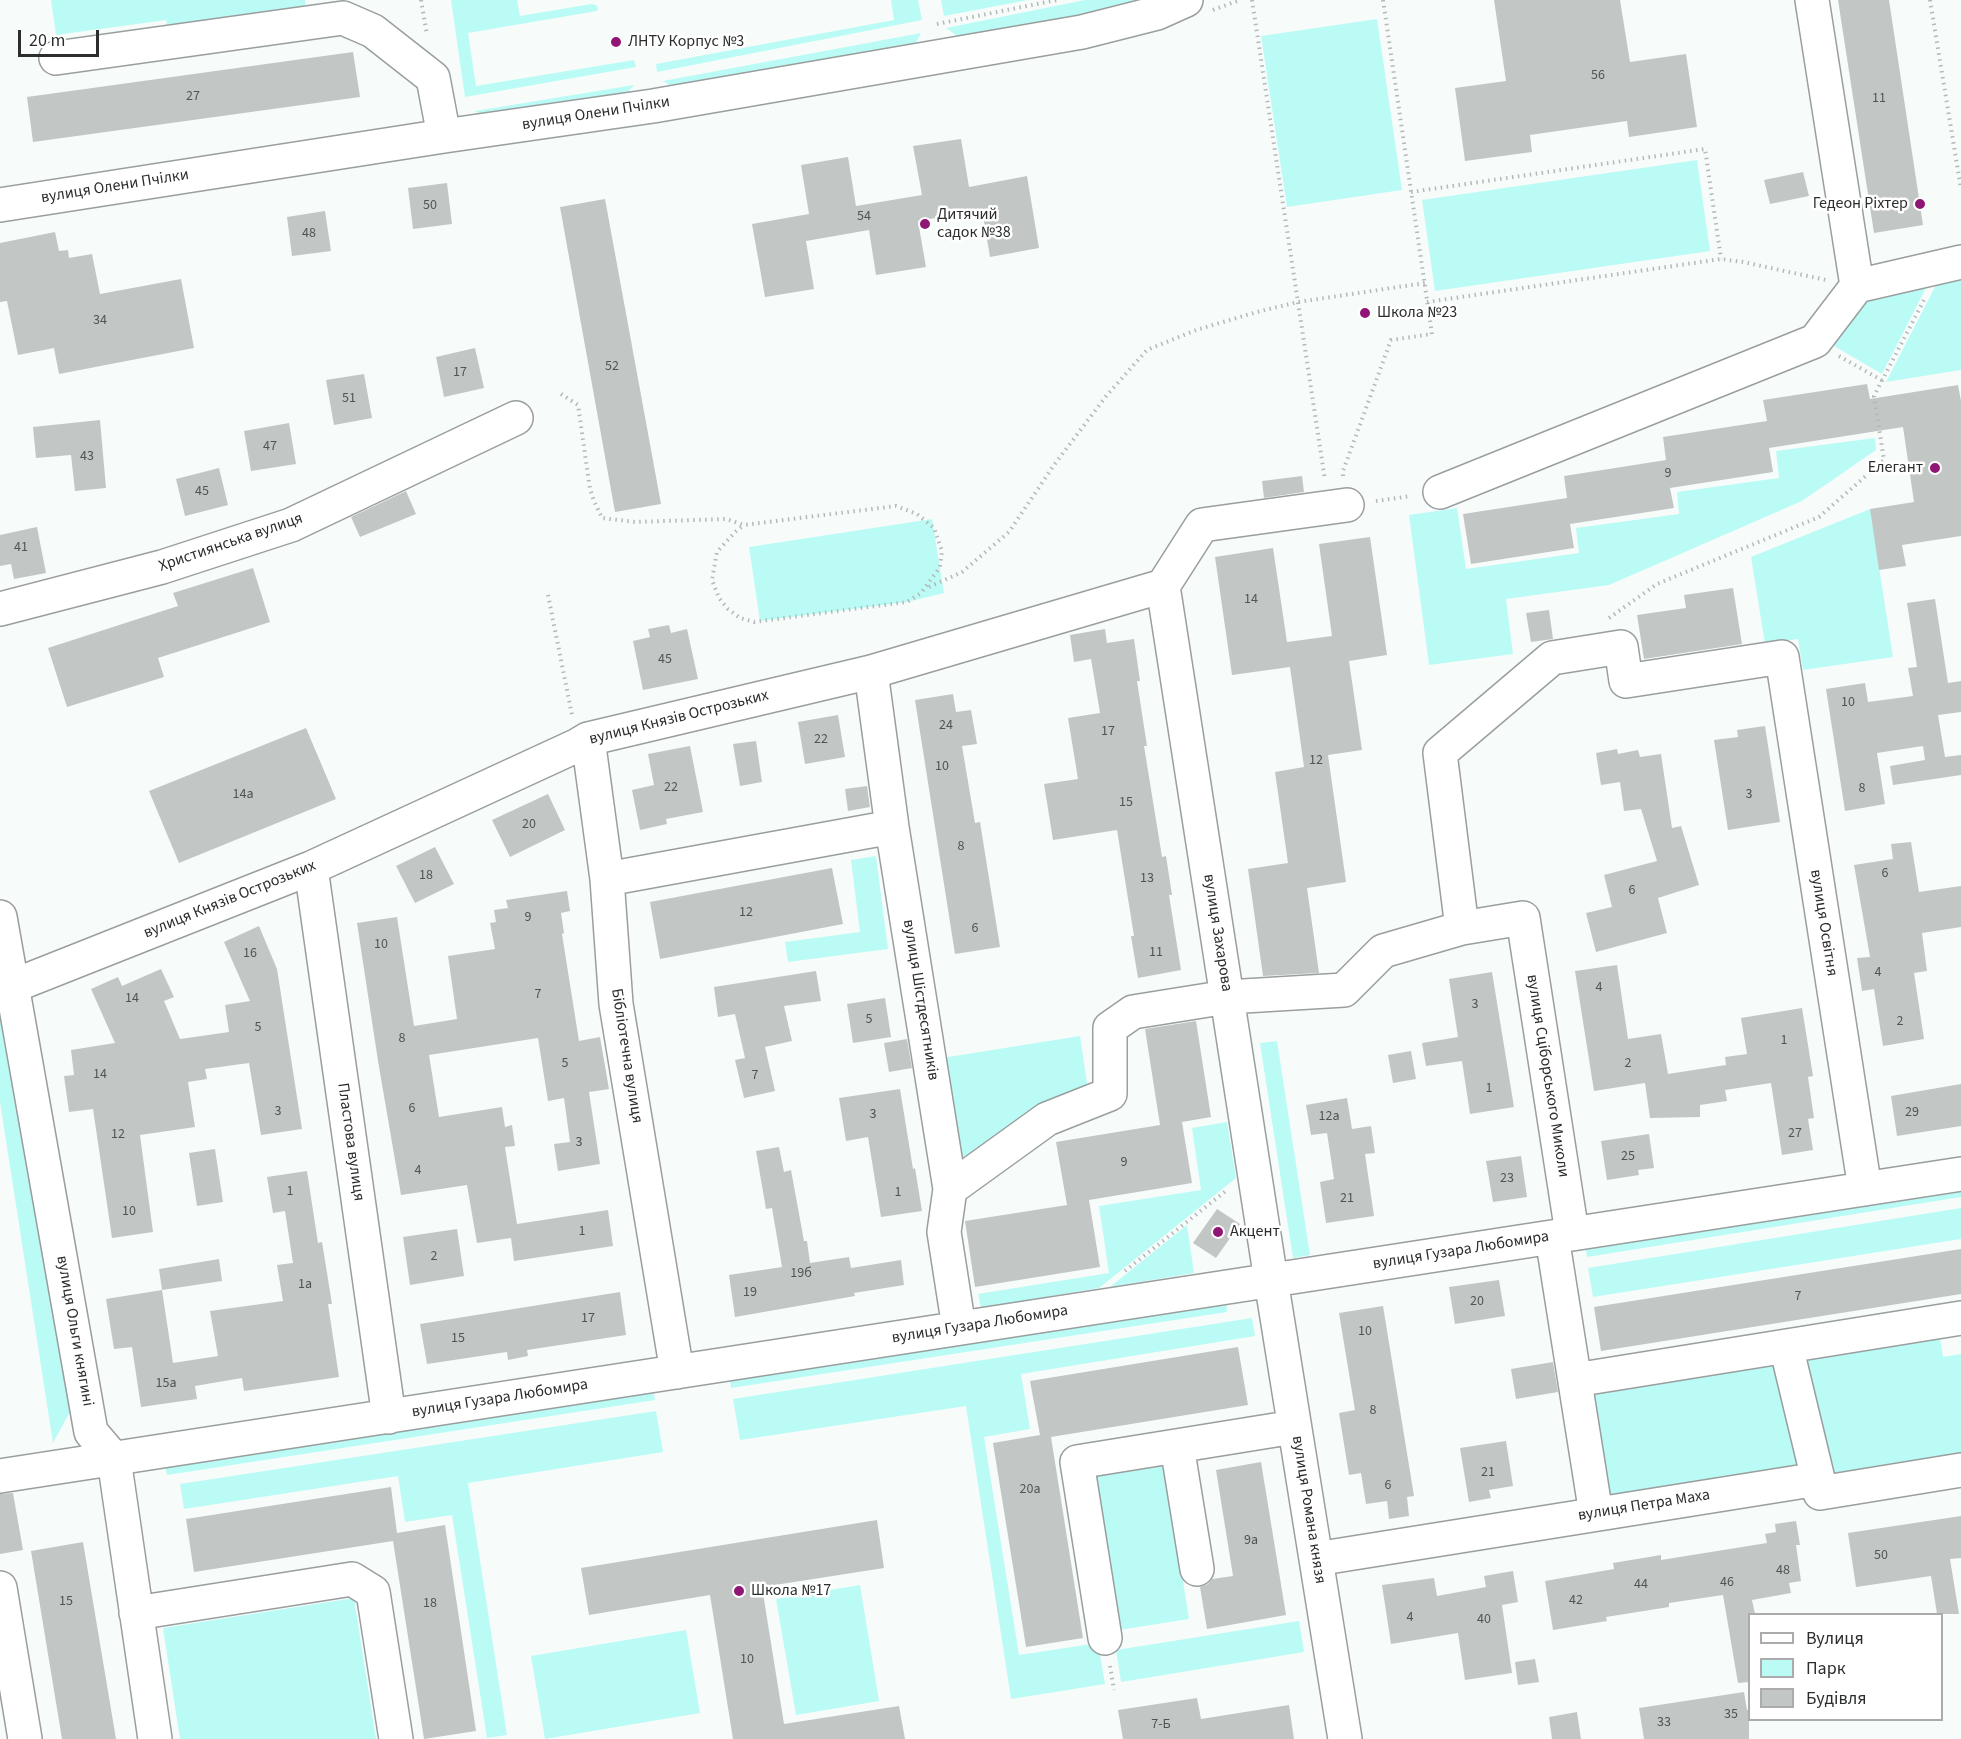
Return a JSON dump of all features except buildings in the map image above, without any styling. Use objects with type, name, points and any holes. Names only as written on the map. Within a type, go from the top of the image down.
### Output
[{"type":"street","name":"вулиця Олени Пчілки","points":[[0,204],[653,106],[1082,32],[1157,14],[1186,0]]},
{"type":"street","points":[[1812,0],[1857,286]]},
{"type":"street","points":[[56,58],[343,18],[373,31],[433,78],[444,136]]},
{"type":"street","points":[[1440,492],[1815,341],[1857,286],[1951,263]]},
{"type":"street","name":"Християнська вулиця","points":[[0,609],[162,567],[291,525],[516,418]]},
{"type":"street","points":[[1163,586],[1202,525],[1338,506]]},
{"type":"street","name":"вулиця Князів Острозьких","points":[[12,986],[310,868],[583,742],[871,672],[1163,586]]},
{"type":"street","name":"вулиця Захарова","points":[[1163,586],[1270,1280]]},
{"type":"street","name":"вулиця Освітня","points":[[1462,928],[1440,753],[1543,665],[1552,658],[1621,647],[1626,681],[1782,657],[1864,1189]]},
{"type":"street","name":"вулиця Шістдесятників","points":[[871,672],[892,827],[950,1189],[944,1232],[959,1328]]},
{"type":"street","name":"Бібліотечна вулиця","points":[[583,742],[607,879],[616,1004],[677,1372]]},
{"type":"street","points":[[607,879],[892,827]]},
{"type":"street","name":"Пластова вулиця","points":[[310,868],[389,1417]]},
{"type":"street","name":"вулиця Сціборського Миколи","points":[[1462,928],[1522,918],[1562,1235],[1575,1380],[1596,1514]]},
{"type":"street","points":[[950,1189],[1047,1119],[1110,1094],[1110,1028],[1133,1012],[1227,997],[1344,990],[1383,951],[1462,928]]},
{"type":"street","name":"вулиця Ольги княгині","points":[[1,931],[91,1432],[114,1459]]},
{"type":"street","name":"вулиця Гузара Любомира","points":[[0,1476],[1961,1174]]},
{"type":"street","name":"вулиця Романа князя","points":[[1270,1280],[1345,1739]]},
{"type":"street","points":[[1575,1380],[1961,1318]]},
{"type":"street","points":[[1786,1346],[1820,1493],[1961,1470]]},
{"type":"street","points":[[1106,1638],[1077,1462],[1294,1427]]},
{"type":"street","points":[[1177,1446],[1197,1569]]},
{"type":"street","points":[[114,1459],[155,1739]]},
{"type":"street","name":"вулиця Петра Маха","points":[[1316,1559],[1818,1479]]},
{"type":"street","points":[[136,1613],[352,1579],[373,1592],[396,1739]]},
{"type":"street","points":[[0,1588],[25,1739]]},
{"type":"path","points":[[1252,0],[1298,302],[1338,506]]},
{"type":"path","points":[[1338,506],[1342,471],[1391,340],[1432,334],[1383,0]]},
{"type":"path","points":[[1930,0],[1961,189]]},
{"type":"path","points":[[1411,192],[1705,149],[1721,259]]},
{"type":"path","points":[[1427,302],[1721,259],[1857,286]]},
{"type":"path","points":[[1600,624],[1657,584],[1819,517],[1884,460],[1874,396],[1951,263]]},
{"type":"path","points":[[744,525],[717,552],[712,580],[723,603],[740,618],[754,622],[907,602],[925,588],[962,572],[1009,532],[1054,465],[1107,395],[1147,350],[1196,330],[1298,302],[1425,283]]},
{"type":"path","points":[[1815,341],[1883,381]]},
{"type":"path","points":[[561,394],[578,405],[590,489],[602,518],[635,522],[726,519],[744,525],[896,506],[917,514],[934,528],[942,551],[940,567],[925,588]]},
{"type":"path","points":[[548,595],[583,742]]},
{"type":"path","points":[[1122,1273],[1253,1169]]},
{"type":"green space","points":[[51,0],[305,0],[306,13],[169,33],[166,20],[56,35]]},
{"type":"green space","points":[[451,0],[517,0],[520,16],[591,4],[598,8],[597,11],[468,33],[476,86],[634,60],[636,67],[465,97]]},
{"type":"green space","points":[[891,0],[918,0],[922,20],[657,72],[656,64],[894,20]]},
{"type":"green space","points":[[941,0],[1028,0],[944,16]]},
{"type":"green space","points":[[1085,0],[1153,0],[1139,6],[963,40],[946,28]]},
{"type":"green space","points":[[1377,19],[1402,190],[1287,207],[1261,36]]},
{"type":"green space","points":[[921,33],[914,46],[678,90],[663,81]]},
{"type":"green space","points":[[634,85],[624,97],[486,119],[475,111]]},
{"type":"green space","points":[[1697,160],[1710,251],[1435,291],[1422,200]]},
{"type":"green space","points":[[1961,277],[1961,370],[1886,382],[1938,281]]},
{"type":"green space","points":[[1928,284],[1882,374],[1834,346],[1860,306],[1890,290]]},
{"type":"green space","points":[[1875,438],[1876,450],[1802,501],[1609,585],[1506,599],[1513,654],[1429,665],[1409,515],[1457,508],[1466,569],[1579,553],[1576,528],[1679,514],[1677,492],[1779,478],[1776,451]]},
{"type":"green space","points":[[1870,509],[1893,657],[1803,670],[1798,639],[1765,644],[1751,557]]},
{"type":"green space","points":[[932,519],[944,593],[907,602],[760,621],[749,547]]},
{"type":"green space","points":[[876,856],[888,949],[788,962],[785,942],[860,932],[851,860]]},
{"type":"green space","points":[[0,1019],[70,1412],[53,1443],[0,1102]]},
{"type":"green space","points":[[1080,1036],[1088,1090],[1043,1102],[959,1168],[942,1058]]},
{"type":"green space","points":[[1277,1041],[1310,1255],[1293,1258],[1260,1043]]},
{"type":"green space","points":[[1227,1122],[1236,1178],[1099,1288],[981,1308],[978,1294],[1109,1273],[1099,1206],[1201,1190],[1192,1128]]},
{"type":"green space","points":[[1961,1186],[1961,1197],[1587,1257],[1585,1246]]},
{"type":"green space","points":[[1961,1208],[1961,1239],[1593,1297],[1588,1268]]},
{"type":"green space","points":[[1187,1225],[1194,1273],[1110,1287]]},
{"type":"green space","points":[[1226,1301],[1227,1312],[731,1388],[730,1378]]},
{"type":"green space","points":[[1252,1318],[1255,1336],[1021,1374],[1030,1429],[984,1437],[1019,1655],[1098,1643],[1105,1684],[1011,1699],[966,1406],[740,1440],[733,1399]]},
{"type":"green space","points":[[1939,1332],[1943,1357],[1961,1354],[1961,1462],[1827,1483],[1797,1354]]},
{"type":"green space","points":[[1779,1358],[1807,1472],[1603,1505],[1585,1389]]},
{"type":"green space","points":[[653,1390],[655,1400],[167,1475],[165,1465]]},
{"type":"green space","points":[[656,1411],[663,1452],[468,1483],[507,1735],[487,1738],[452,1515],[405,1522],[398,1476],[184,1509],[180,1484]]},
{"type":"green space","points":[[1163,1456],[1189,1619],[1113,1631],[1087,1468]]},
{"type":"green space","points":[[860,1585],[879,1701],[796,1715],[776,1599]]},
{"type":"green space","points":[[354,1598],[376,1739],[180,1739],[163,1628]]},
{"type":"green space","points":[[1299,1621],[1304,1652],[1121,1682],[1116,1650]]},
{"type":"green space","points":[[686,1630],[700,1713],[545,1739],[531,1656]]},
{"type":"place","name":"ЛНТУ Корпус №3","points":[[616,42]]},
{"type":"place","name":"Гедеон Ріхтер","points":[[1920,204]]},
{"type":"place","name":"Дитячий садок №38","points":[[925,224]]},
{"type":"place","name":"Школа №23","points":[[1365,313]]},
{"type":"place","name":"Елегант","points":[[1935,468]]},
{"type":"place","name":"Акцент","points":[[1218,1232]]},
{"type":"place","name":"Школа №17","points":[[739,1591]]}]
